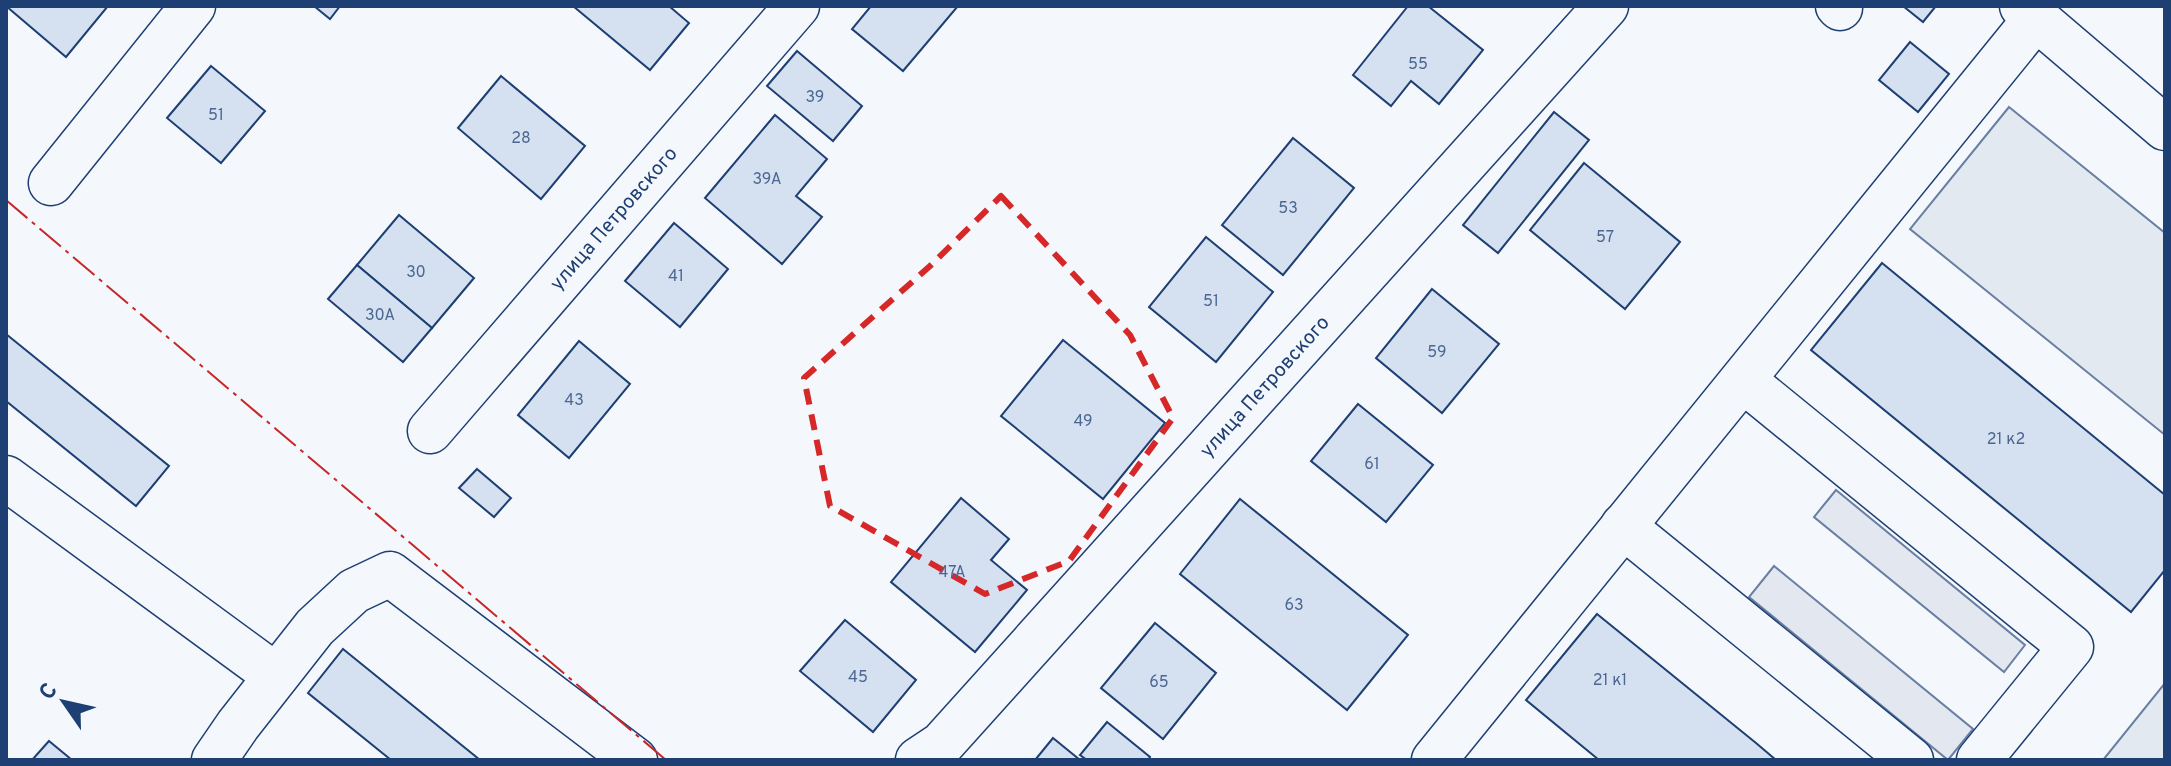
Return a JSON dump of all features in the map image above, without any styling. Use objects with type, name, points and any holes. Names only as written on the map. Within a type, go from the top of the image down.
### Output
[{"type":"street","points":[[51,183],[193,6]]},
{"type":"street","name":"улица Петровского","points":[[430,431],[797,6]]},
{"type":"street","name":"улица Петровского","points":[[918,760],[942,744],[1606,6]]},
{"type":"street","points":[[1434,760],[1743,380],[2029,12],[2165,128]]},
{"type":"street","points":[[1743,380],[2071,647],[1979,760]]},
{"type":"street","points":[[6,478],[276,676]]},
{"type":"street","points":[[1623,526],[1911,760]]},
{"type":"street","points":[[214,760],[315,627],[354,591],[390,574],[635,760]]},
{"type":"highlighted area","points":[[1001,196],[1130,335],[1173,418],[1069,561],[985,594],[830,506],[804,378],[930,266]]},
{"type":"shaded area","points":[[2009,107],[2165,233],[2165,435],[1910,229]]},
{"type":"shaded area","points":[[1836,490],[2025,645],[2004,672],[1814,517]]},
{"type":"shaded area","points":[[1774,566],[1973,729],[1948,760],[1749,597]]},
{"type":"shaded area","points":[[2165,683],[2165,760],[2103,760]]},
{"type":"building","points":[[6,6],[108,6],[66,57]]},
{"type":"building","points":[[314,6],[340,6],[330,19]]},
{"type":"building","points":[[573,6],[669,6],[689,23],[650,70]]},
{"type":"building","points":[[871,6],[958,6],[903,71],[852,29]]},
{"type":"building","points":[[1408,6],[1428,6],[1483,50],[1439,104],[1411,81],[1391,106],[1353,75]]},
{"type":"building","points":[[1903,6],[1936,6],[1923,22]]},
{"type":"building","points":[[1910,42],[1949,74],[1918,112],[1879,80]]},
{"type":"building","points":[[797,51],[862,106],[833,141],[767,86]]},
{"type":"building","points":[[211,66],[265,111],[221,163],[167,118]]},
{"type":"building","points":[[501,76],[585,146],[541,199],[458,128]]},
{"type":"building","points":[[1554,112],[1589,140],[1498,253],[1463,225]]},
{"type":"building","points":[[775,115],[827,159],[796,196],[822,217],[782,264],[705,198]]},
{"type":"building","points":[[1293,138],[1354,188],[1283,275],[1222,225]]},
{"type":"building","points":[[1584,163],[1680,242],[1625,309],[1530,230]]},
{"type":"building","points":[[399,215],[474,278],[432,328],[357,265]]},
{"type":"building","points":[[674,223],[728,269],[680,327],[625,281]]},
{"type":"building","points":[[1206,237],[1273,292],[1216,362],[1149,307]]},
{"type":"building","points":[[1882,263],[2165,495],[2165,570],[2131,612],[1811,350]]},
{"type":"building","points":[[357,265],[432,328],[403,362],[328,299]]},
{"type":"building","points":[[1432,289],[1499,344],[1442,413],[1376,358]]},
{"type":"building","points":[[6,334],[169,466],[136,506],[6,401]]},
{"type":"building","points":[[1063,340],[1165,423],[1103,499],[1001,416]]},
{"type":"building","points":[[579,341],[630,384],[569,458],[518,415]]},
{"type":"building","points":[[1358,404],[1433,465],[1386,522],[1311,461]]},
{"type":"building","points":[[477,469],[511,498],[494,517],[459,488]]},
{"type":"building","points":[[961,498],[1009,539],[991,560],[1027,590],[975,652],[891,582]]},
{"type":"building","points":[[1240,499],[1408,635],[1347,710],[1180,574]]},
{"type":"building","points":[[1597,614],[1776,760],[1599,760],[1526,700]]},
{"type":"building","points":[[845,620],[916,680],[873,732],[800,671]]},
{"type":"building","points":[[1155,623],[1216,673],[1163,739],[1101,688]]},
{"type":"building","points":[[343,649],[480,760],[391,760],[308,693]]},
{"type":"building","points":[[1107,722],[1150,757],[1148,760],[1087,760],[1080,755]]},
{"type":"building","points":[[1053,738],[1080,760],[1035,760]]},
{"type":"building","points":[[49,741],[72,760],[32,760]]},
{"type":"power","points":[[6,200],[666,760]]}]
